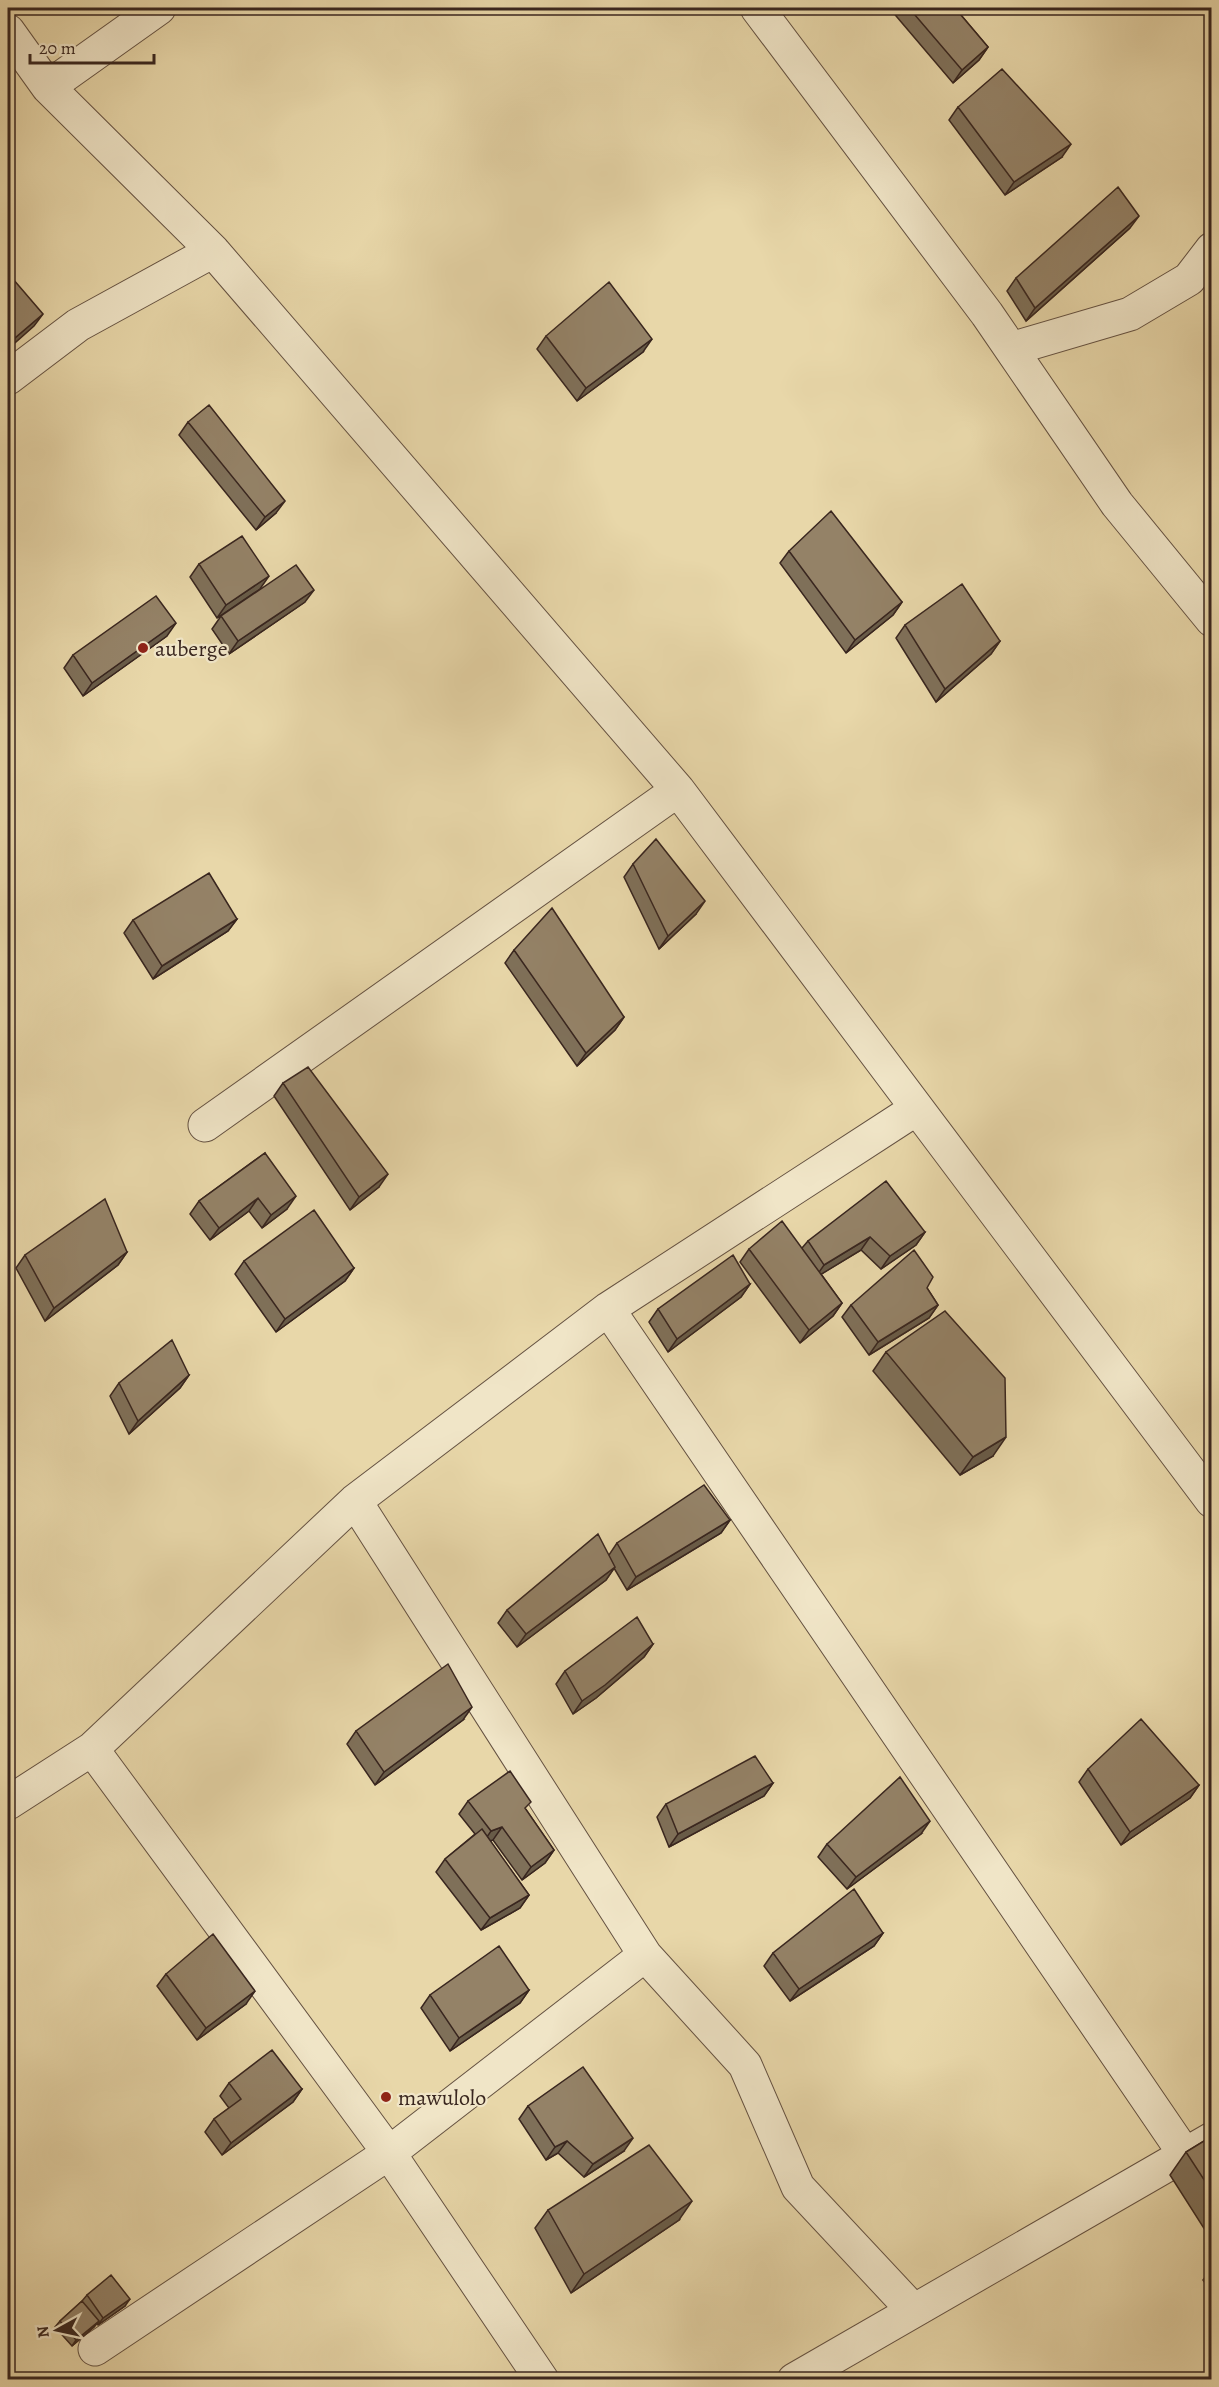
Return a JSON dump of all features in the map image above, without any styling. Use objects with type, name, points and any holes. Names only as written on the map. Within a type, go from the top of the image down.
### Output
[{"type":"street","points":[[48,87],[159,8]]},
{"type":"street","points":[[757,8],[1011,349],[1118,504],[1212,620]]},
{"type":"street","points":[[8,32],[48,87],[213,251],[678,790],[1212,1502]]},
{"type":"street","points":[[1011,349],[1130,314],[1189,279],[1212,249]]},
{"type":"street","points":[[8,378],[78,325],[213,251]]},
{"type":"street","points":[[205,1125],[678,790]]},
{"type":"street","points":[[8,1803],[92,1749],[356,1501],[608,1309],[916,1109]]},
{"type":"street","points":[[608,1309],[1199,2148],[794,2379]]},
{"type":"street","points":[[356,1501],[645,1955],[745,2065],[798,2187],[913,2310]]},
{"type":"street","points":[[92,1749],[390,2153],[542,2379]]},
{"type":"street","points":[[95,2349],[390,2153],[645,1955]]},
{"type":"building","points":[[909,8],[955,8],[988,47],[962,70]]},
{"type":"building","points":[[1002,69],[1071,144],[1014,182],[958,107]]},
{"type":"building","points":[[1118,187],[1139,216],[1035,308],[1016,278]]},
{"type":"building","points":[[13,279],[43,314],[9,343],[8,284]]},
{"type":"building","points":[[609,282],[652,339],[586,388],[546,336]]},
{"type":"building","points":[[209,405],[285,501],[265,517],[188,422]]},
{"type":"building","points":[[831,511],[902,602],[855,640],[789,551]]},
{"type":"building","points":[[242,536],[269,576],[226,605],[199,564]]},
{"type":"building","points":[[296,565],[314,590],[238,641],[221,616]]},
{"type":"building","points":[[962,584],[1000,641],[945,689],[905,625]]},
{"type":"building","points":[[156,596],[176,623],[92,683],[73,655]]},
{"type":"building","points":[[656,839],[705,901],[668,936],[633,864]]},
{"type":"building","points":[[209,873],[237,919],[162,966],[133,920]]},
{"type":"building","points":[[552,908],[624,1017],[586,1053],[514,950]]},
{"type":"building","points":[[308,1067],[388,1174],[359,1197],[283,1083]]},
{"type":"building","points":[[265,1153],[296,1196],[271,1215],[258,1198],[219,1228],[199,1201]]},
{"type":"building","points":[[886,1181],[925,1232],[890,1256],[870,1237],[824,1265],[808,1241]]},
{"type":"building","points":[[105,1199],[127,1252],[54,1308],[25,1255]]},
{"type":"building","points":[[314,1210],[354,1268],[285,1319],[244,1261]]},
{"type":"building","points":[[782,1221],[842,1303],[809,1330],[749,1249]]},
{"type":"building","points":[[914,1250],[933,1277],[927,1288],[938,1305],[878,1342],[851,1305]]},
{"type":"building","points":[[733,1255],[750,1284],[677,1339],[658,1309]]},
{"type":"building","points":[[945,1311],[1005,1378],[1006,1437],[973,1457],[886,1352]]},
{"type":"building","points":[[172,1340],[189,1375],[138,1421],[119,1383]]},
{"type":"building","points":[[704,1485],[730,1520],[636,1577],[617,1543]]},
{"type":"building","points":[[598,1534],[615,1567],[526,1634],[507,1610]]},
{"type":"building","points":[[637,1617],[653,1644],[605,1685],[582,1701],[565,1671]]},
{"type":"building","points":[[448,1664],[472,1707],[384,1772],[356,1731]]},
{"type":"building","points":[[1141,1719],[1199,1785],[1130,1832],[1088,1769]]},
{"type":"building","points":[[755,1756],[773,1783],[678,1834],[666,1804]]},
{"type":"building","points":[[510,1771],[531,1802],[525,1808],[554,1850],[531,1867],[502,1827],[491,1831],[468,1801]]},
{"type":"building","points":[[900,1777],[930,1821],[856,1877],[827,1844]]},
{"type":"building","points":[[482,1829],[529,1895],[490,1918],[445,1859]]},
{"type":"building","points":[[854,1889],[883,1933],[799,1989],[773,1953]]},
{"type":"building","points":[[213,1934],[255,1991],[206,2028],[166,1974]]},
{"type":"building","points":[[499,1946],[529,1990],[459,2038],[430,1995]]},
{"type":"building","points":[[272,2050],[302,2089],[231,2143],[214,2119],[241,2099],[229,2083]]},
{"type":"building","points":[[583,2067],[633,2138],[593,2164],[567,2141],[555,2147],[528,2106]]},
{"type":"building","points":[[1212,2136],[1212,2192],[1186,2152]]},
{"type":"building","points":[[649,2145],[692,2201],[584,2274],[548,2210]]},
{"type":"building","points":[[111,2275],[130,2299],[103,2318],[87,2295]]},
{"type":"building","points":[[82,2301],[99,2321],[76,2340],[60,2321]]},
{"type":"place","name":"auberge","points":[[143,648]]},
{"type":"place","name":"mawulolo","points":[[386,2097]]}]
